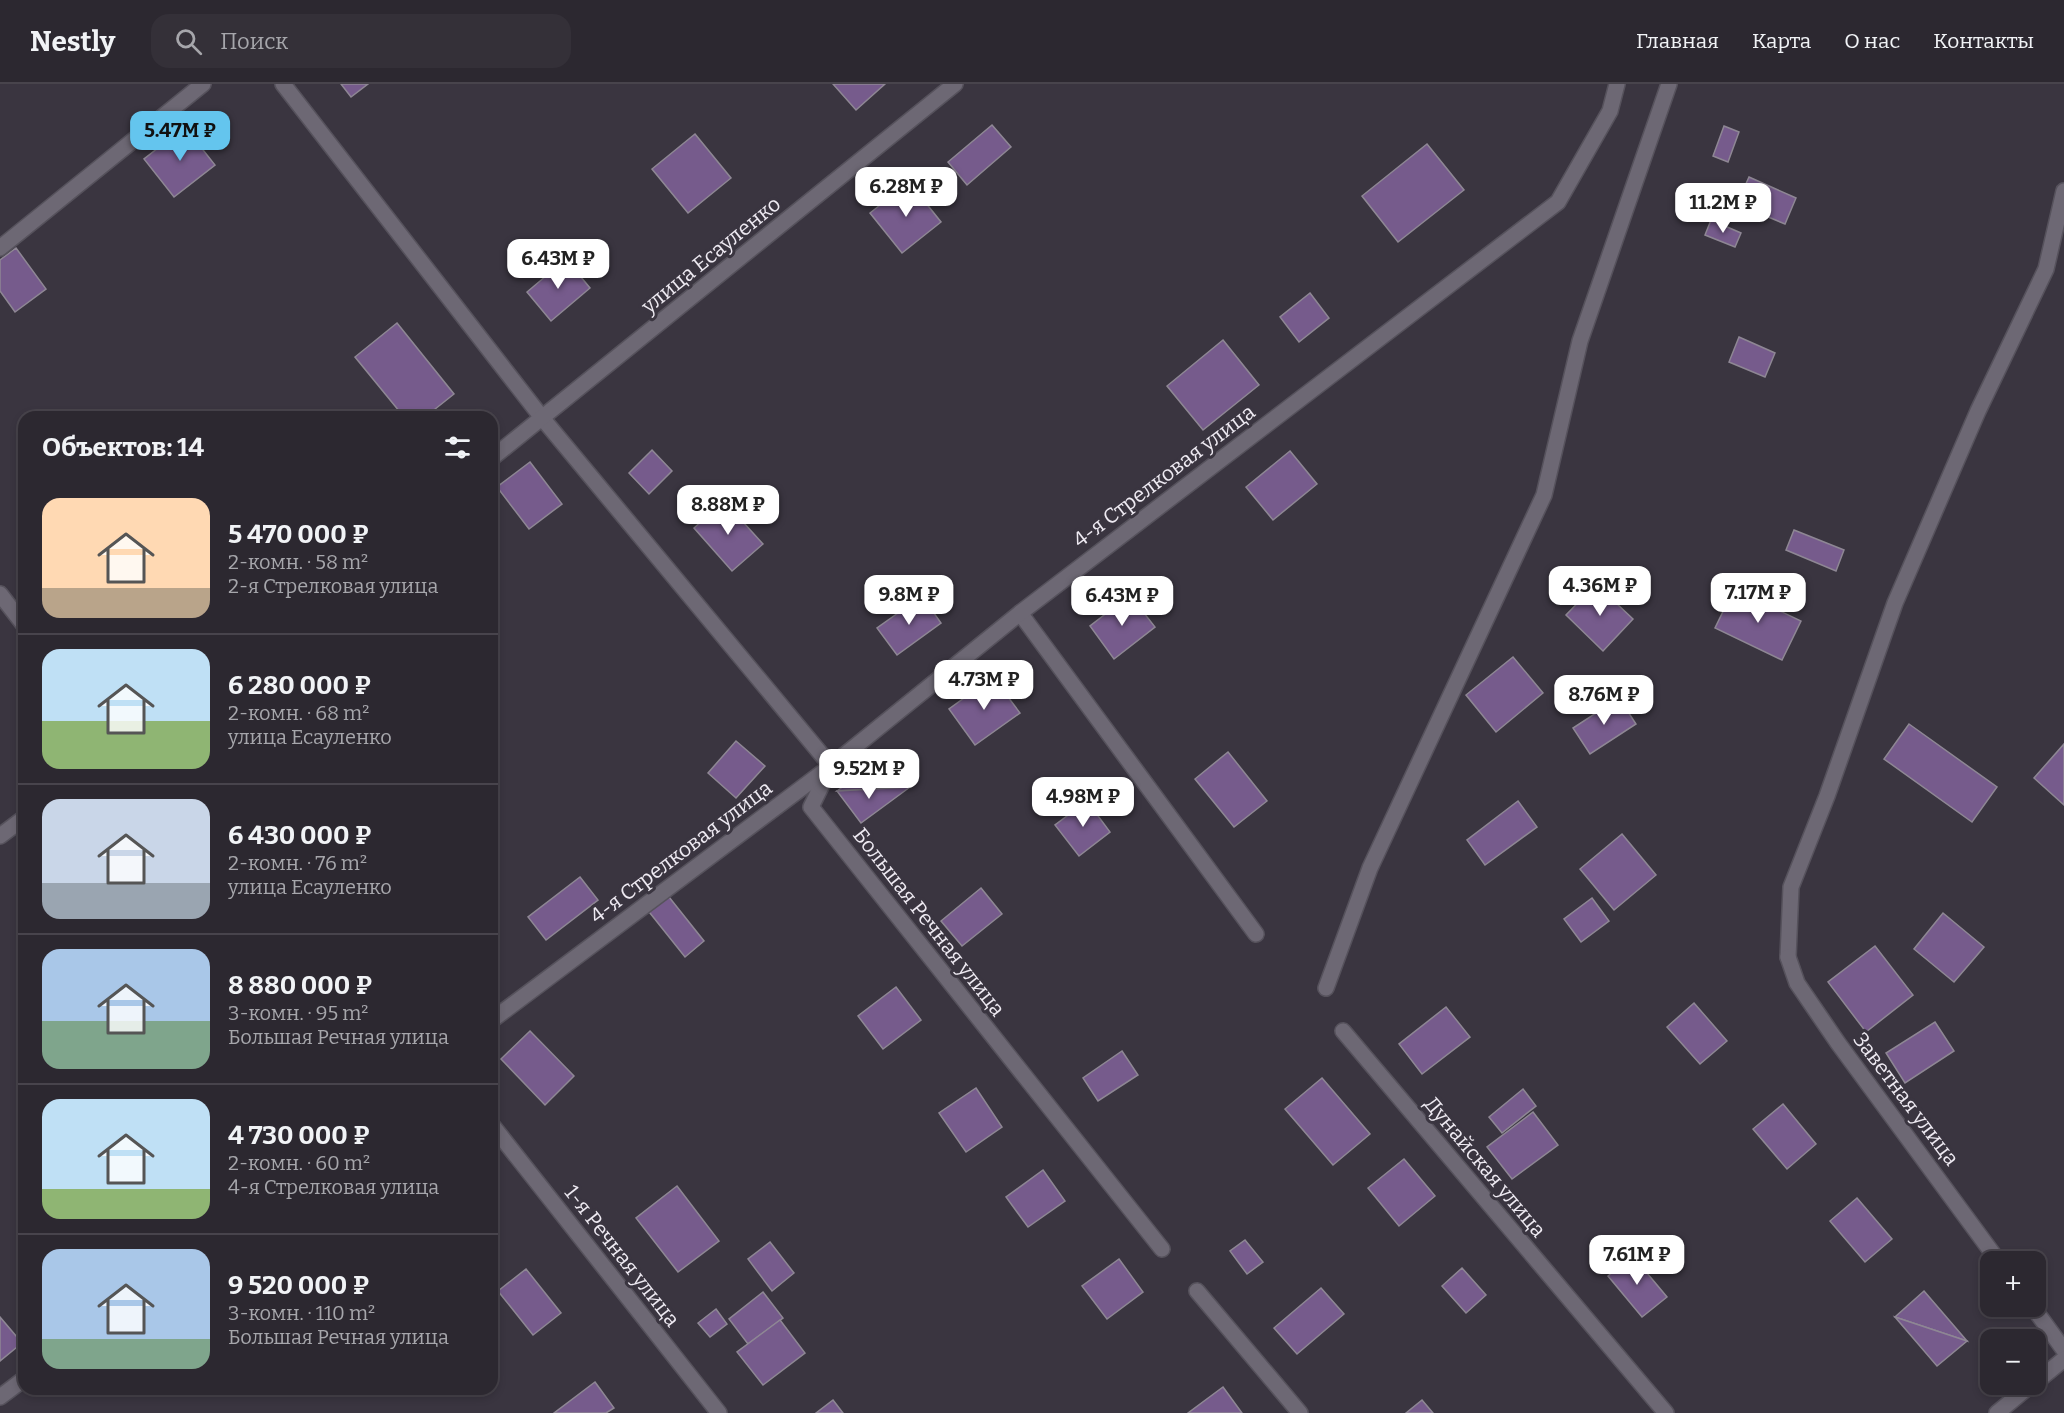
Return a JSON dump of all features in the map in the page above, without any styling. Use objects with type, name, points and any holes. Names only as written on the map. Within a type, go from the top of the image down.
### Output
[{"type":"street","points":[[0,248],[203,84]]},
{"type":"street","points":[[283,84],[543,419],[831,766]]},
{"type":"street","name":"улица Есауленко","points":[[498,453],[955,84]]},
{"type":"street","name":"4-я Стрелковая улица","points":[[498,1016],[831,766],[1020,612],[1558,202],[1610,111],[1617,84]]},
{"type":"street","points":[[1326,988],[1370,868],[1544,495],[1580,341],[1669,84]]},
{"type":"street","name":"Заветная улица","points":[[1991,1251],[1838,1043],[1797,983],[1788,957],[1791,887],[1827,796],[1895,603],[1978,411],[2046,269],[2064,191]]},
{"type":"street","points":[[0,594],[18,617]]},
{"type":"street","points":[[1020,612],[1256,934]]},
{"type":"street","name":"Большая Речная улица","points":[[831,766],[811,807],[1162,1250]]},
{"type":"street","points":[[0,836],[18,822]]},
{"type":"street","name":"Дунайская улица","points":[[1343,1031],[1666,1413]]},
{"type":"street","name":"1-я Речная улица","points":[[498,1133],[719,1413]]},
{"type":"street","points":[[1197,1291],[1300,1413]]},
{"type":"street","points":[[2040,1317],[2064,1350]]},
{"type":"street","points":[[2046,1373],[2064,1359]]},
{"type":"street","points":[[0,1397],[18,1384]]},
{"type":"street","points":[[1997,1413],[2019,1395]]},
{"type":"building","points":[[341,84],[368,84],[351,97]]},
{"type":"building","points":[[833,84],[885,84],[856,110]]},
{"type":"building","points":[[992,125],[1011,147],[967,185],[948,162]]},
{"type":"building","points":[[1724,126],[1739,132],[1728,162],[1713,156]]},
{"type":"building","points":[[185,127],[215,165],[174,197],[144,159]]},
{"type":"building","points":[[695,134],[731,178],[688,213],[652,169]]},
{"type":"building","points":[[1427,144],[1464,190],[1398,242],[1362,196]]},
{"type":"building","points":[[1749,177],[1796,198],[1785,224],[1737,204]]},
{"type":"building","points":[[909,182],[941,222],[902,253],[870,213]]},
{"type":"building","points":[[1711,220],[1741,233],[1735,247],[1705,235]]},
{"type":"building","points":[[16,248],[46,289],[15,312],[0,291],[0,260]]},
{"type":"building","points":[[566,259],[590,288],[551,321],[527,292]]},
{"type":"building","points":[[1310,293],[1329,318],[1299,342],[1280,317]]},
{"type":"building","points":[[397,323],[454,394],[433,411],[399,411],[355,357]]},
{"type":"building","points":[[1739,337],[1775,353],[1765,377],[1729,362]]},
{"type":"building","points":[[1223,340],[1259,385],[1203,430],[1167,386]]},
{"type":"building","points":[[652,450],[672,471],[649,494],[629,473]]},
{"type":"building","points":[[1290,451],[1317,484],[1273,520],[1246,487]]},
{"type":"building","points":[[530,462],[562,504],[529,529],[498,486]]},
{"type":"building","points":[[724,501],[763,544],[732,571],[694,528]]},
{"type":"building","points":[[1794,530],[1844,550],[1836,571],[1786,550]]},
{"type":"building","points":[[1596,584],[1633,619],[1603,651],[1566,615]]},
{"type":"building","points":[[1734,589],[1801,621],[1782,660],[1715,628]]},
{"type":"building","points":[[1130,595],[1155,627],[1114,659],[1090,626]]},
{"type":"building","points":[[922,596],[941,623],[897,655],[877,628]]},
{"type":"building","points":[[1513,657],[1543,693],[1496,732],[1466,695]]},
{"type":"building","points":[[993,677],[1020,713],[975,745],[949,709]]},
{"type":"building","points":[[1619,698],[1636,724],[1590,754],[1573,728]]},
{"type":"building","points":[[1909,724],[1997,787],[1972,822],[1884,759]]},
{"type":"building","points":[[736,741],[765,766],[736,798],[708,773]]},
{"type":"building","points":[[2064,744],[2064,805],[2034,778]]},
{"type":"building","points":[[1228,752],[1267,801],[1234,827],[1195,779]]},
{"type":"building","points":[[886,755],[910,787],[837,791]]},
{"type":"building","points":[[910,787],[861,823],[837,791]]},
{"type":"building","points":[[1087,801],[1110,832],[1079,856],[1055,825]]},
{"type":"building","points":[[1518,801],[1537,827],[1485,865],[1467,840]]},
{"type":"building","points":[[1622,834],[1656,875],[1614,910],[1580,869]]},
{"type":"building","points":[[580,877],[598,900],[546,940],[528,917]]},
{"type":"building","points":[[981,888],[1002,914],[962,946],[941,921]]},
{"type":"building","points":[[665,892],[704,941],[685,957],[646,908]]},
{"type":"building","points":[[1592,898],[1609,921],[1581,942],[1564,919]]},
{"type":"building","points":[[1943,913],[1984,947],[1954,982],[1914,949]]},
{"type":"building","points":[[1875,946],[1913,995],[1866,1032],[1828,982]]},
{"type":"building","points":[[896,987],[921,1020],[883,1049],[858,1016]]},
{"type":"building","points":[[1694,1003],[1727,1041],[1700,1064],[1667,1027]]},
{"type":"building","points":[[1446,1007],[1470,1037],[1422,1074],[1399,1044]]},
{"type":"building","points":[[1935,1022],[1954,1051],[1905,1083],[1886,1053]]},
{"type":"building","points":[[530,1031],[574,1076],[545,1105],[501,1059]]},
{"type":"building","points":[[1122,1051],[1138,1075],[1098,1101],[1083,1078]]},
{"type":"building","points":[[1322,1078],[1370,1134],[1333,1165],[1285,1109]]},
{"type":"building","points":[[976,1088],[1002,1127],[966,1152],[939,1113]]},
{"type":"building","points":[[1523,1089],[1536,1106],[1502,1133],[1489,1117]]},
{"type":"building","points":[[1783,1104],[1816,1144],[1787,1169],[1753,1129]]},
{"type":"building","points":[[1533,1112],[1558,1145],[1512,1179],[1487,1147]]},
{"type":"building","points":[[1404,1159],[1435,1196],[1399,1226],[1368,1188]]},
{"type":"building","points":[[1043,1170],[1065,1201],[1028,1227],[1006,1197]]},
{"type":"building","points":[[677,1186],[719,1241],[678,1272],[636,1218]]},
{"type":"building","points":[[1857,1198],[1892,1239],[1865,1262],[1830,1221]]},
{"type":"building","points":[[1245,1240],[1263,1262],[1247,1274],[1230,1251]]},
{"type":"building","points":[[770,1242],[794,1273],[772,1291],[748,1259]]},
{"type":"building","points":[[1632,1255],[1667,1297],[1642,1317],[1608,1276]]},
{"type":"building","points":[[1119,1259],[1143,1292],[1107,1319],[1082,1286]]},
{"type":"building","points":[[1462,1268],[1486,1295],[1466,1313],[1442,1286]]},
{"type":"building","points":[[526,1269],[561,1313],[533,1335],[498,1291]]},
{"type":"building","points":[[1321,1288],[1344,1314],[1297,1354],[1274,1328]]},
{"type":"building","points":[[1924,1291],[1967,1341],[1895,1317]]},
{"type":"building","points":[[763,1292],[783,1318],[748,1344],[729,1319]]},
{"type":"building","points":[[716,1309],[727,1324],[710,1337],[698,1323]]},
{"type":"building","points":[[0,1317],[18,1338],[18,1346],[0,1361]]},
{"type":"building","points":[[1895,1317],[1967,1341],[1937,1366]]},
{"type":"building","points":[[780,1320],[805,1353],[763,1385],[737,1352]]},
{"type":"building","points":[[595,1382],[614,1408],[606,1413],[554,1413]]},
{"type":"building","points":[[1223,1387],[1242,1413],[1188,1413]]},
{"type":"building","points":[[833,1400],[843,1413],[816,1413]]},
{"type":"building","points":[[1422,1400],[1433,1413],[1406,1413]]}]
